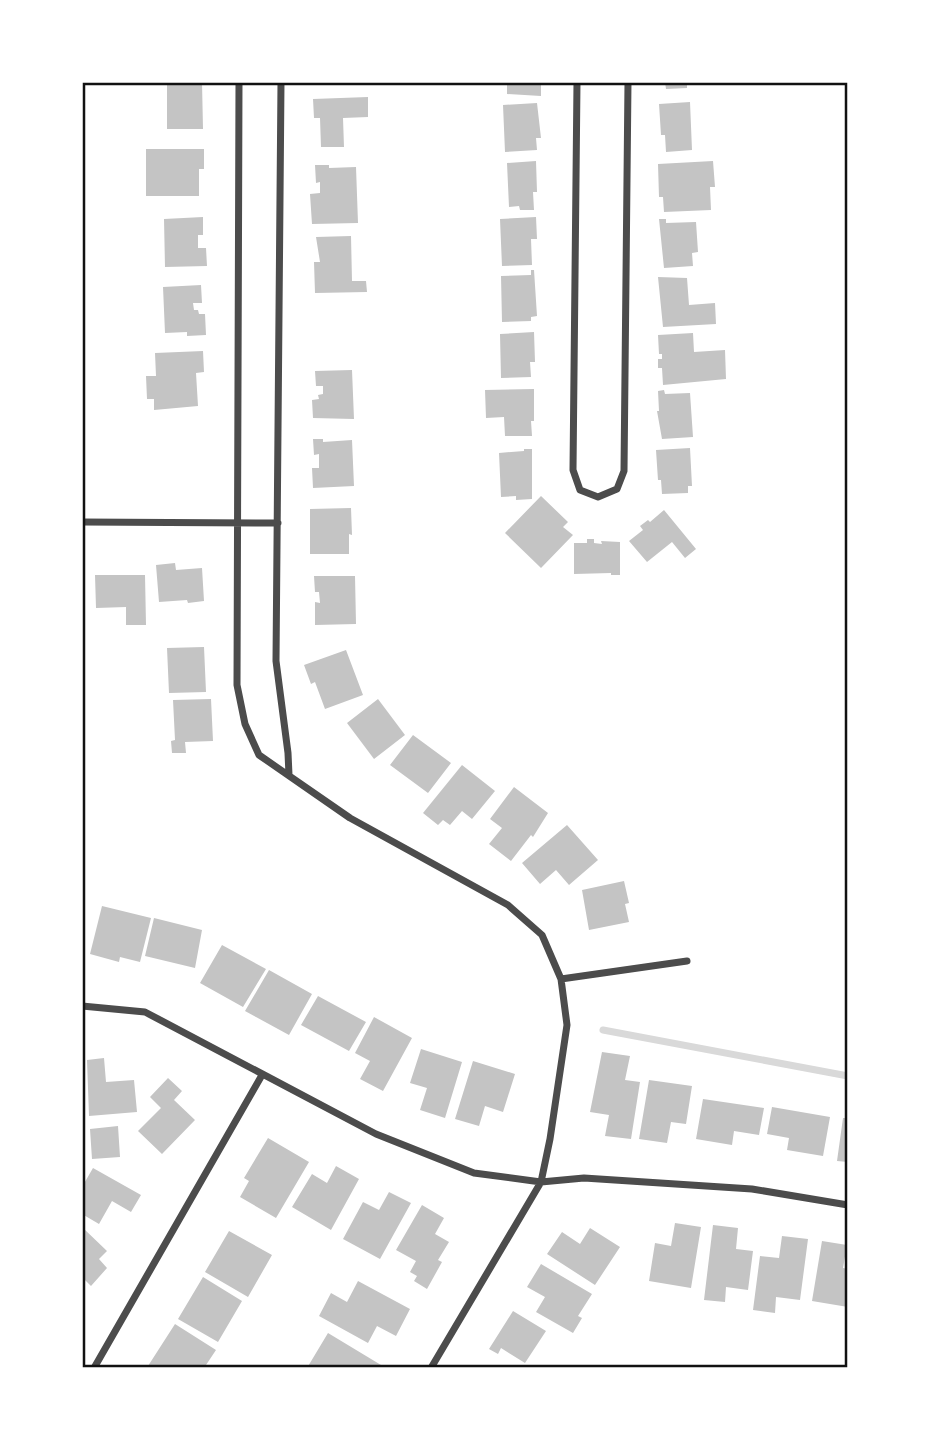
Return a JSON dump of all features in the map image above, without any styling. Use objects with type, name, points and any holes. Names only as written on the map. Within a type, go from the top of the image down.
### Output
[{"type":"street","points":[[239,82],[237,685],[245,724],[259,755],[350,818],[508,905],[542,935],[561,979],[567,1026],[541,1182],[431,1368]]},
{"type":"street","points":[[281,82],[276,661],[289,775]]},
{"type":"street","points":[[577,82],[573,470],[580,490],[598,497],[617,489],[624,471],[628,82]]},
{"type":"street","points":[[82,522],[278,523]]},
{"type":"street","points":[[561,979],[687,961]]},
{"type":"street","points":[[82,1006],[145,1012],[376,1134],[474,1173],[541,1182],[584,1178],[752,1189],[848,1205]]},
{"type":"street","points":[[94,1368],[262,1075]]},
{"type":"building","points":[[167,82],[202,82],[203,129],[167,129]]},
{"type":"building","points":[[507,82],[541,82],[541,96],[507,94]]},
{"type":"building","points":[[665,82],[687,82],[687,88],[666,89]]},
{"type":"building","points":[[368,97],[368,117],[343,118],[344,147],[321,147],[320,118],[314,118],[313,99]]},
{"type":"building","points":[[690,102],[692,150],[666,152],[665,135],[661,135],[659,104]]},
{"type":"building","points":[[537,103],[541,138],[536,138],[537,150],[505,152],[503,105]]},
{"type":"building","points":[[146,149],[204,149],[204,169],[199,169],[199,196],[146,196]]},
{"type":"building","points":[[536,161],[537,192],[533,192],[534,210],[520,210],[519,206],[509,207],[507,163]]},
{"type":"building","points":[[713,161],[715,187],[710,187],[711,210],[664,212],[663,197],[659,197],[658,164]]},
{"type":"building","points":[[315,165],[329,165],[329,168],[356,167],[358,223],[312,224],[310,194],[320,193],[320,182],[316,183]]},
{"type":"building","points":[[203,217],[203,235],[198,235],[198,248],[206,248],[207,266],[165,267],[164,219]]},
{"type":"building","points":[[536,217],[537,239],[531,239],[532,265],[502,266],[500,219]]},
{"type":"building","points":[[659,219],[666,219],[666,223],[696,222],[698,252],[692,253],[693,266],[664,268]]},
{"type":"building","points":[[351,236],[352,281],[366,281],[367,292],[315,293],[314,262],[320,262],[316,237]]},
{"type":"building","points":[[531,270],[534,270],[537,316],[531,317],[531,321],[502,322],[501,276],[531,275]]},
{"type":"building","points":[[658,277],[687,278],[689,305],[715,303],[716,324],[663,327]]},
{"type":"building","points":[[201,285],[202,303],[193,303],[194,310],[205,314],[206,335],[165,333],[163,287]]},
{"type":"building","points":[[534,332],[535,362],[530,362],[531,377],[501,378],[500,334]]},
{"type":"building","points":[[693,333],[694,352],[725,350],[726,379],[663,385],[662,368],[658,368],[658,359],[662,359],[662,354],[659,354],[658,335]]},
{"type":"building","points":[[203,351],[204,372],[196,373],[198,406],[154,410],[154,399],[147,399],[146,376],[156,376],[155,353]]},
{"type":"building","points":[[352,370],[354,419],[313,418],[312,400],[319,399],[318,395],[323,394],[323,386],[316,386],[315,371]]},
{"type":"building","points":[[534,389],[532,436],[505,436],[504,417],[486,418],[485,390]]},
{"type":"building","points":[[664,390],[665,394],[690,393],[693,437],[662,439],[657,411],[658,391]]},
{"type":"building","points":[[313,439],[323,439],[323,442],[352,440],[354,486],[313,488],[312,468],[319,468],[319,454],[314,455]]},
{"type":"building","points":[[690,448],[692,486],[688,486],[688,493],[662,494],[656,450]]},
{"type":"building","points":[[532,449],[532,499],[501,497],[499,453]]},
{"type":"building","points":[[541,496],[568,522],[563,527],[573,535],[541,568],[505,533]]},
{"type":"building","points":[[351,508],[352,535],[349,534],[349,554],[310,554],[310,509]]},
{"type":"building","points":[[664,510],[696,549],[685,558],[672,542],[647,562],[629,541],[643,530],[640,526],[648,520],[650,522]]},
{"type":"building","points":[[587,539],[594,539],[594,543],[602,544],[601,541],[620,542],[620,575],[574,574],[574,543],[587,543]]},
{"type":"building","points":[[175,563],[176,570],[202,568],[204,601],[159,602],[156,565]]},
{"type":"building","points":[[95,575],[145,575],[146,625],[126,625],[126,607],[96,608]]},
{"type":"building","points":[[314,576],[355,576],[356,624],[315,625],[315,602],[320,603],[319,592],[315,592]]},
{"type":"building","points":[[204,647],[206,692],[169,693],[167,648]]},
{"type":"building","points":[[346,650],[363,695],[325,709],[315,682],[311,684],[304,665]]},
{"type":"building","points":[[211,699],[213,741],[185,742],[186,753],[172,753],[171,741],[175,740],[173,700]]},
{"type":"building","points":[[378,699],[405,735],[374,759],[347,723]]},
{"type":"building","points":[[413,735],[451,763],[428,793],[390,765]]},
{"type":"building","points":[[462,765],[495,791],[472,819],[462,811],[450,825],[443,820],[438,825],[423,813]]},
{"type":"building","points":[[514,787],[548,813],[533,837],[531,835],[511,861],[489,844],[502,828],[490,819]]},
{"type":"building","points":[[567,825],[598,860],[569,885],[556,870],[540,884],[522,863]]},
{"type":"building","points":[[624,881],[629,903],[625,904],[629,922],[589,930],[582,890]]},
{"type":"building","points":[[102,906],[151,918],[140,962],[120,957],[119,962],[90,954]]},
{"type":"building","points":[[154,918],[202,930],[195,968],[145,956]]},
{"type":"building","points":[[222,945],[266,969],[243,1007],[200,983]]},
{"type":"building","points":[[269,970],[312,994],[289,1035],[245,1011]]},
{"type":"building","points":[[318,996],[366,1022],[349,1051],[301,1025]]},
{"type":"building","points":[[374,1017],[412,1038],[383,1091],[360,1079],[370,1061],[355,1053]]},
{"type":"building","points":[[421,1049],[462,1062],[445,1118],[420,1110],[427,1088],[410,1083]]},
{"type":"building","points":[[602,1052],[630,1056],[625,1080],[640,1082],[631,1139],[605,1136],[609,1115],[590,1112]]},
{"type":"building","points":[[104,1058],[106,1082],[134,1080],[137,1112],[89,1116],[87,1060]]},
{"type":"building","points":[[473,1061],[515,1074],[503,1112],[485,1106],[479,1126],[455,1119]]},
{"type":"building","points":[[168,1078],[182,1091],[174,1100],[195,1120],[162,1154],[138,1131],[161,1108],[150,1097]]},
{"type":"building","points":[[649,1080],[692,1086],[686,1124],[671,1122],[667,1143],[639,1139]]},
{"type":"building","points":[[703,1099],[764,1108],[759,1135],[734,1131],[732,1145],[696,1139]]},
{"type":"building","points":[[772,1107],[830,1117],[823,1156],[787,1150],[789,1138],[767,1134]]},
{"type":"building","points":[[843,1118],[848,1118],[848,1162],[837,1161]]},
{"type":"building","points":[[118,1126],[120,1157],[92,1159],[90,1129]]},
{"type":"building","points":[[268,1138],[309,1162],[276,1218],[240,1197],[249,1181],[244,1178]]},
{"type":"building","points":[[336,1166],[359,1179],[331,1230],[292,1207],[312,1174],[327,1183]]},
{"type":"building","points":[[93,1168],[141,1195],[131,1212],[112,1201],[99,1224],[82,1214],[82,1187]]},
{"type":"building","points":[[389,1192],[411,1203],[380,1259],[343,1239],[363,1202],[379,1210]]},
{"type":"building","points":[[422,1205],[444,1218],[435,1234],[449,1242],[438,1260],[442,1262],[427,1289],[414,1281],[417,1276],[410,1272],[416,1261],[396,1250]]},
{"type":"building","points":[[675,1223],[701,1227],[691,1288],[649,1281],[655,1243],[671,1246]]},
{"type":"building","points":[[713,1225],[738,1228],[736,1249],[753,1251],[748,1290],[726,1287],[725,1302],[704,1300]]},
{"type":"building","points":[[82,1227],[107,1251],[99,1259],[107,1268],[91,1286],[82,1277]]},
{"type":"building","points":[[590,1228],[620,1247],[595,1285],[547,1254],[562,1232],[580,1244]]},
{"type":"building","points":[[229,1231],[272,1255],[248,1297],[205,1272]]},
{"type":"building","points":[[782,1236],[808,1239],[800,1300],[776,1297],[775,1313],[753,1310],[760,1256],[779,1258]]},
{"type":"building","points":[[822,1241],[847,1245],[843,1268],[848,1269],[848,1307],[812,1301]]},
{"type":"building","points":[[541,1264],[592,1294],[578,1316],[582,1318],[573,1333],[536,1312],[545,1297],[527,1287]]},
{"type":"building","points":[[203,1277],[242,1301],[218,1342],[178,1319]]},
{"type":"building","points":[[358,1281],[410,1309],[396,1336],[377,1326],[368,1343],[319,1316],[331,1293],[347,1302]]},
{"type":"building","points":[[513,1311],[546,1331],[525,1363],[501,1348],[498,1354],[489,1349]]},
{"type":"building","points":[[175,1324],[216,1350],[204,1368],[148,1366]]},
{"type":"building","points":[[328,1333],[381,1365],[379,1368],[307,1368]]},
{"type":"waterway","points":[[603,1030],[848,1076]]}]
